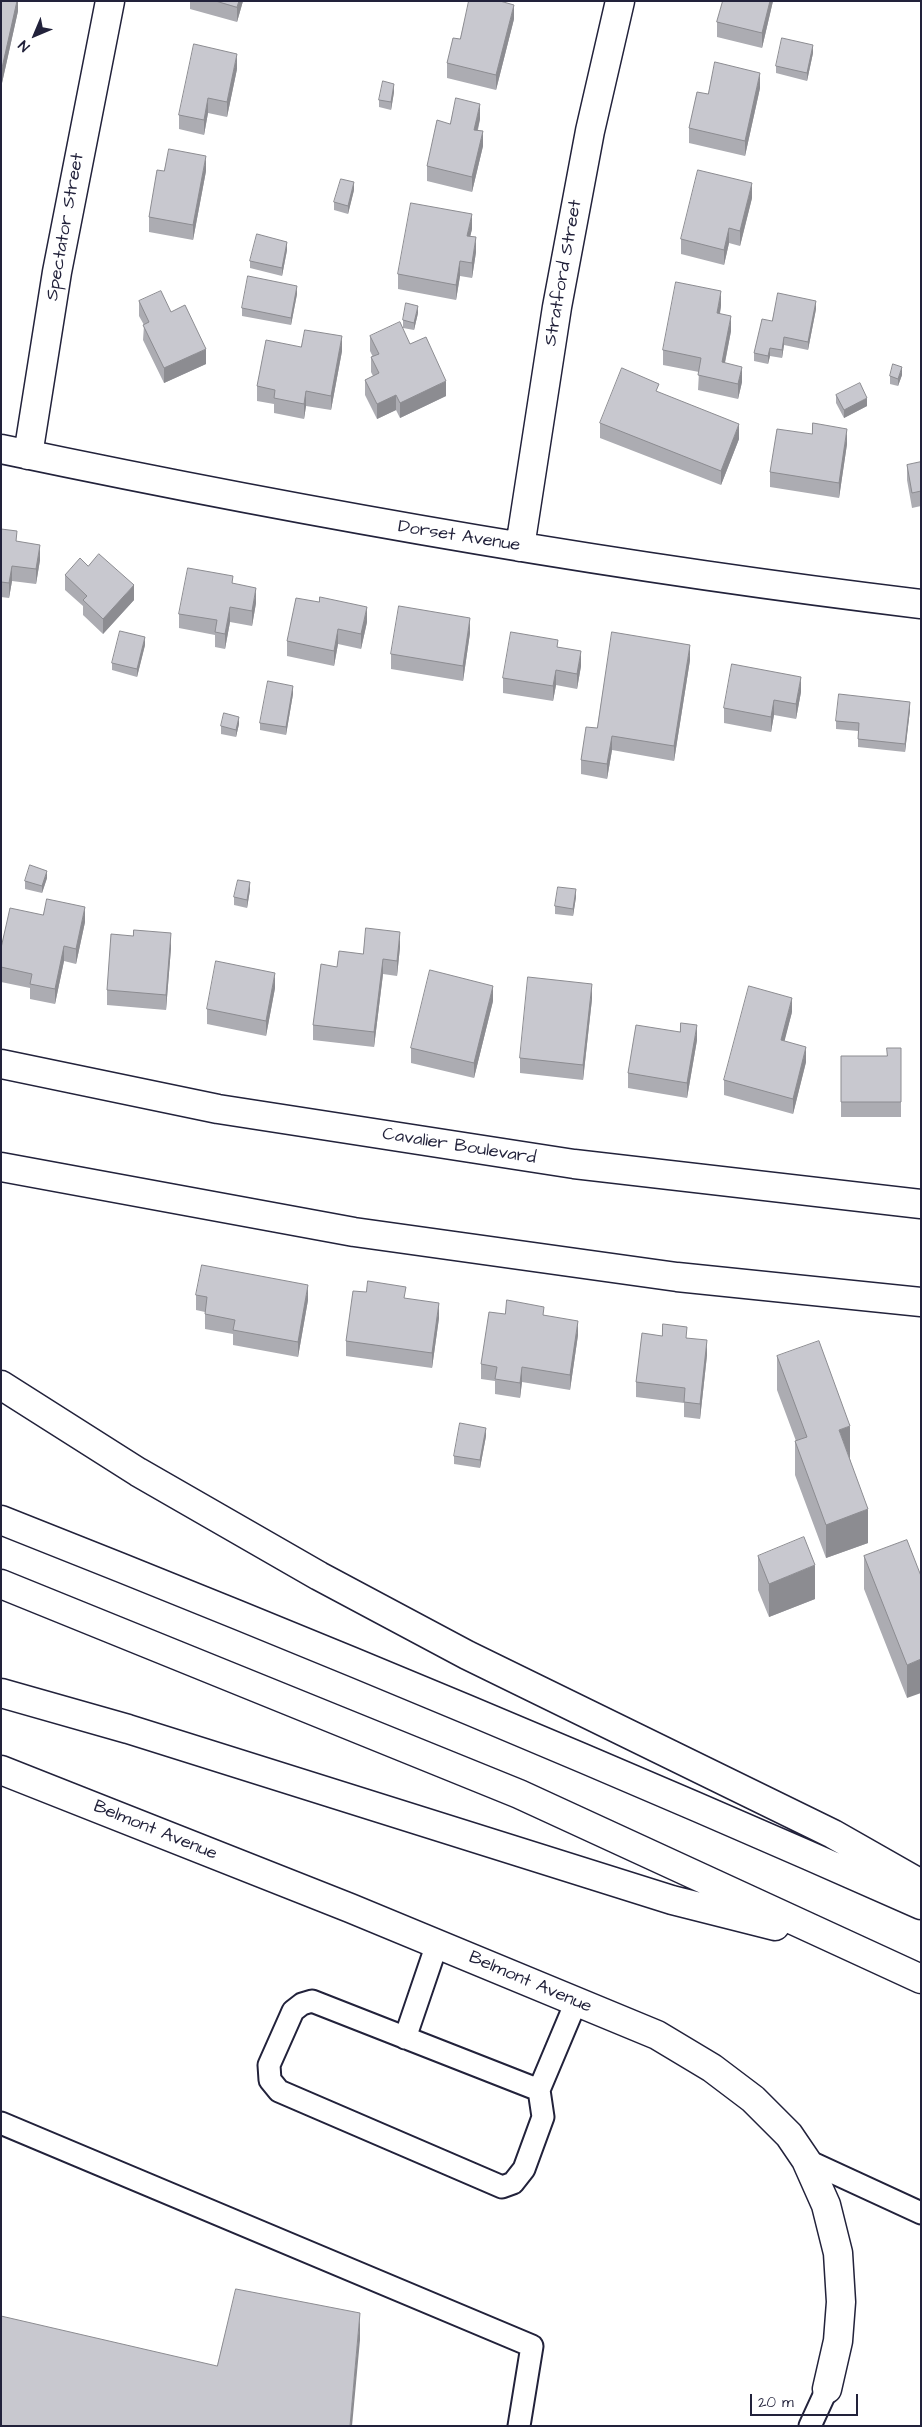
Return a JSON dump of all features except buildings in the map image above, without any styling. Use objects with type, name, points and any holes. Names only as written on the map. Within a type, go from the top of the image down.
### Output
[{"type":"main road","name":"Spectator Street","points":[[28,455],[57,272],[110,1]]},
{"type":"main road","name":"Stratford Street","points":[[520,547],[559,297],[590,132],[620,1]]},
{"type":"main road","name":"Dorset Avenue","points":[[1,449],[344,518],[520,547],[921,604]]},
{"type":"main road","name":"Cavalier Boulevard","points":[[1,1064],[218,1109],[574,1164],[921,1204]]},
{"type":"main road","points":[[1,1167],[354,1232],[677,1277],[921,1302]]},
{"type":"main road","points":[[1,1385],[138,1472],[319,1576],[467,1655],[833,1834],[921,1884]]},
{"type":"main road","points":[[1,1520],[201,1599],[481,1714],[921,1905]]},
{"type":"main road","points":[[1,1584],[519,1794],[921,1979]]},
{"type":"main road","points":[[1,1693],[145,1734],[672,1900],[843,1943]]},
{"type":"main road","name":"Belmont Avenue","points":[[1,1770],[437,1944],[657,2035],[712,2068],[753,2100],[790,2135],[806,2160],[826,2205],[838,2253],[840,2312],[838,2341],[827,2389]]},
{"type":"lane","points":[[406,2038],[437,1944]]},
{"type":"lane","points":[[538,2090],[312,2001],[302,2004],[293,2011],[269,2065],[270,2080],[279,2092],[502,2187],[514,2183],[524,2169],[543,2117],[538,2090],[576,2002]]},
{"type":"lane","points":[[1,2123],[532,2346],[519,2426]]},
{"type":"lane","points":[[806,2160],[921,2213]]},
{"type":"lane","points":[[810,2426],[827,2389]]}]
